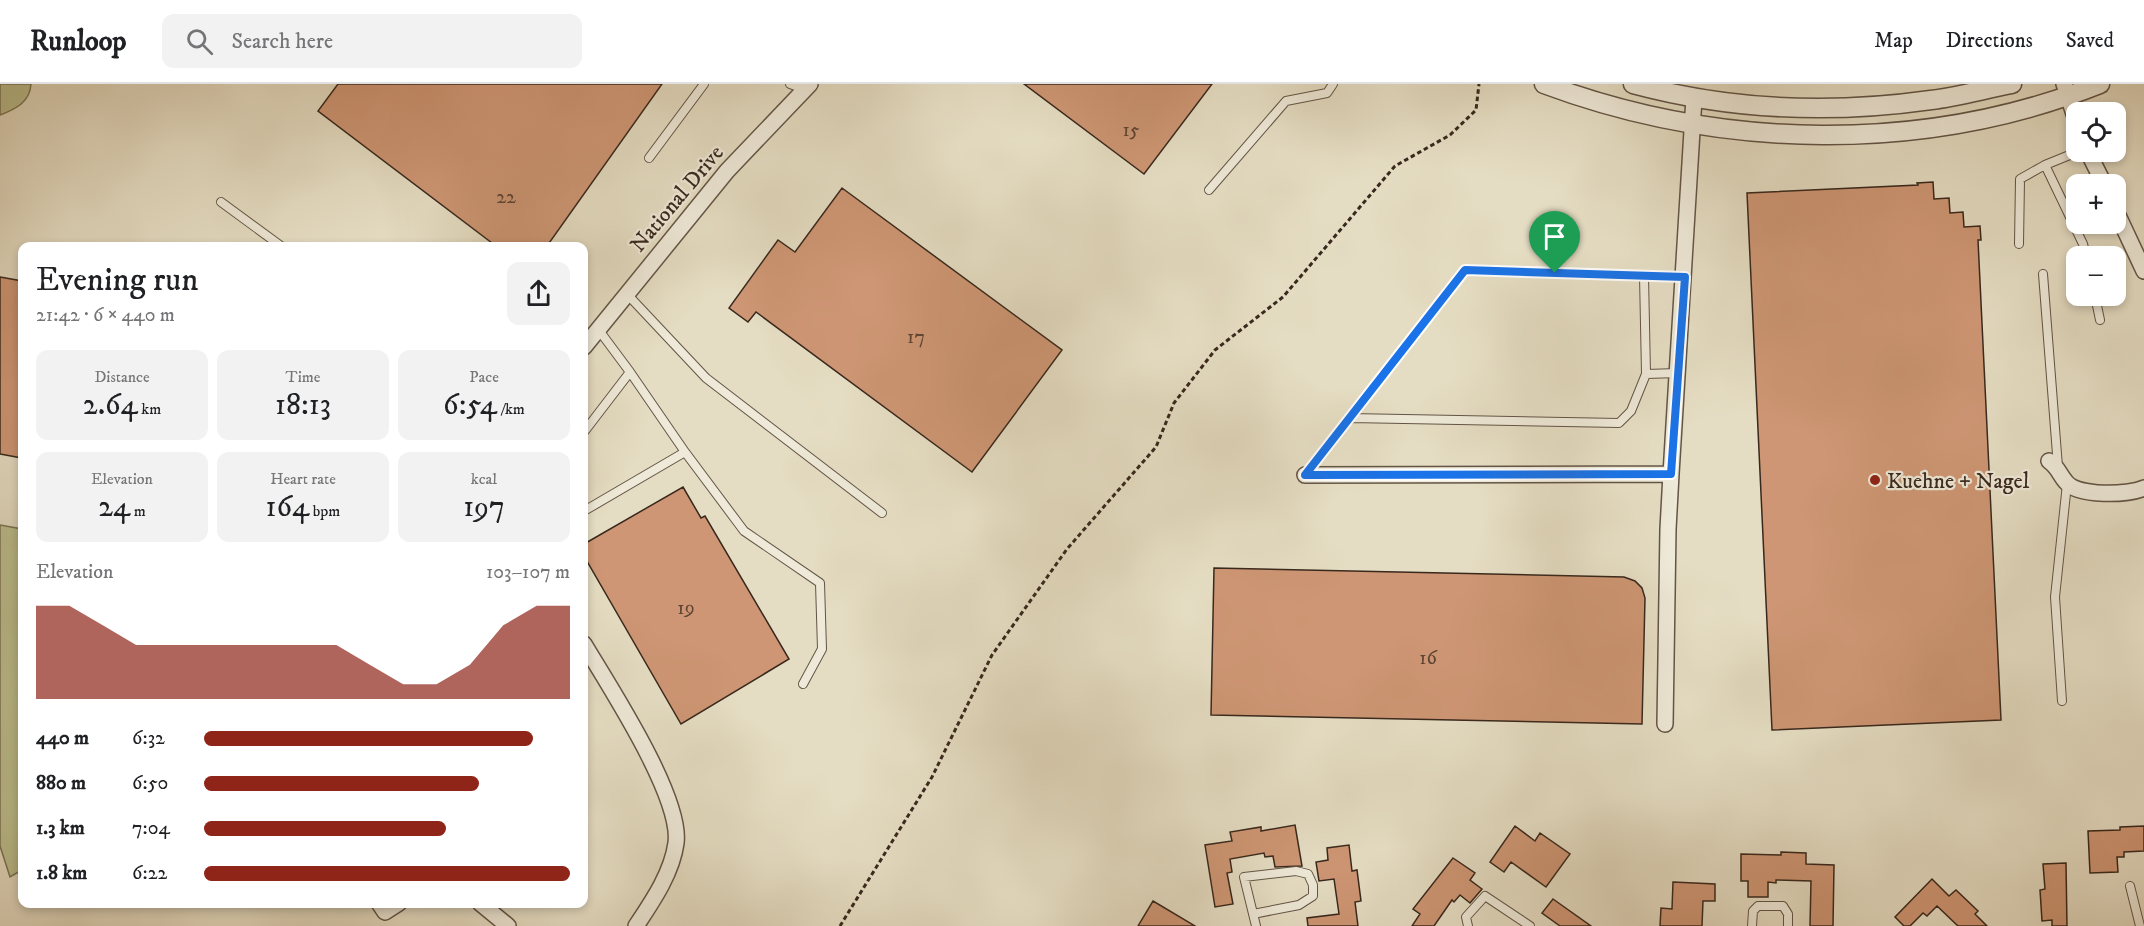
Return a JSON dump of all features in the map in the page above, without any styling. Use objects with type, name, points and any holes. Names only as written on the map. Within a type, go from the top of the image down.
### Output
[{"type":"street","points":[[1544,84],[1596,103],[1652,117],[1739,131],[1797,134],[1911,130],[1970,122],[2026,109],[2065,90],[2100,84]]},
{"type":"street","points":[[1633,84],[1694,98],[1764,106],[1846,108],[1932,100],[2012,84]]},
{"type":"street","name":"National Drive","points":[[588,342],[727,171],[802,86]]},
{"type":"street","points":[[1665,724],[1671,474],[1685,277],[1694,98]]},
{"type":"street","points":[[2126,233],[2144,271]]},
{"type":"street","points":[[2053,464],[2067,484],[2086,492],[2108,493],[2144,488]]},
{"type":"street","points":[[1305,475],[1671,474]]},
{"type":"street","points":[[588,651],[620,703],[664,787],[675,824],[676,843],[668,872],[636,926]]},
{"type":"street","points":[[486,908],[508,926]]},
{"type":"lane","points":[[649,158],[704,84]]},
{"type":"lane","points":[[1209,190],[1286,101],[1327,93],[1334,84]]},
{"type":"lane","points":[[2019,244],[2020,179],[2066,156]]},
{"type":"lane","points":[[2045,165],[2084,246]]},
{"type":"lane","points":[[221,202],[276,242]]},
{"type":"lane","points":[[1305,475],[1465,270],[1685,277]]},
{"type":"lane","points":[[2043,274],[2053,464]]},
{"type":"lane","points":[[1350,418],[1619,423],[1631,411],[1647,374],[1644,276]]},
{"type":"lane","points":[[627,294],[706,378],[882,513]]},
{"type":"lane","points":[[2097,306],[2100,321]]},
{"type":"lane","points":[[598,329],[744,531],[819,583],[822,649],[803,684]]},
{"type":"lane","points":[[588,427],[630,372]]},
{"type":"lane","points":[[1647,374],[1678,373]]},
{"type":"lane","points":[[588,509],[685,452]]},
{"type":"lane","points":[[2062,701],[2055,597],[2067,484]]},
{"type":"lane","points":[[1253,914],[1306,902],[1313,896],[1313,885],[1308,874],[1296,871],[1244,877],[1253,914],[1256,926]]},
{"type":"lane","points":[[2130,886],[2140,926]]},
{"type":"lane","points":[[1468,926],[1466,917],[1485,896],[1530,926]]},
{"type":"lane","points":[[1752,926],[1753,911],[1758,906],[1783,906],[1788,914],[1788,926]]},
{"type":"path","points":[[840,926],[932,777],[992,655],[1067,549],[1156,447],[1174,403],[1215,350],[1283,297],[1395,166],[1450,135],[1476,110],[1479,84]]},
{"type":"green space","points":[[0,84],[31,84],[28,96],[21,104],[0,115]]},
{"type":"green space","points":[[0,525],[18,528],[18,872],[10,877],[0,846]]},
{"type":"building","points":[[338,84],[662,84],[550,242],[491,242],[318,111]]},
{"type":"building","points":[[1024,84],[1212,84],[1144,174]]},
{"type":"building","name":"Kuehne + Nagel","points":[[1933,182],[1934,199],[1949,198],[1950,213],[1963,212],[1964,227],[1980,226],[1981,240],[1978,240],[2001,720],[1772,730],[1747,193],[1918,185],[1917,183]]},
{"type":"building","points":[[842,188],[1062,350],[972,472],[756,312],[748,322],[729,308],[778,240],[795,252]]},
{"type":"building","points":[[0,277],[18,280],[18,457],[0,454]]},
{"type":"building","points":[[683,487],[701,518],[705,516],[789,659],[681,724],[588,563],[588,542]]},
{"type":"building","points":[[1214,568],[1624,577],[1635,581],[1642,588],[1645,598],[1642,724],[1211,715]]},
{"type":"building","points":[[1295,825],[1302,866],[1275,867],[1273,856],[1265,857],[1264,853],[1230,859],[1232,872],[1227,873],[1233,904],[1215,907],[1205,845],[1232,841],[1230,832],[1261,827],[1261,831]]},
{"type":"building","points":[[1515,826],[1535,841],[1540,833],[1570,854],[1546,887],[1511,862],[1504,872],[1490,862]]},
{"type":"building","points":[[2144,826],[2144,851],[2124,852],[2124,857],[2117,857],[2118,872],[2090,873],[2088,831],[2120,830],[2120,827]]},
{"type":"building","points":[[1349,845],[1352,871],[1357,870],[1361,901],[1355,902],[1358,926],[1308,926],[1307,918],[1339,914],[1334,879],[1319,881],[1316,862],[1328,860],[1327,848]]},
{"type":"building","points":[[1781,852],[1806,853],[1806,864],[1834,865],[1833,926],[1810,926],[1811,881],[1776,880],[1776,883],[1768,882],[1768,897],[1748,897],[1748,881],[1741,881],[1741,854],[1781,855]]},
{"type":"building","points":[[1453,858],[1475,873],[1470,880],[1482,889],[1470,903],[1460,895],[1454,902],[1452,900],[1434,926],[1412,926],[1420,914],[1413,909]]},
{"type":"building","points":[[2066,863],[2067,926],[2052,926],[2052,920],[2042,921],[2040,890],[2045,889],[2043,864]]},
{"type":"building","points":[[1932,879],[1949,896],[1956,890],[1978,911],[1975,914],[1987,926],[1958,926],[1937,906],[1927,916],[1923,913],[1910,926],[1904,926],[1895,917]]},
{"type":"building","points":[[1673,882],[1715,884],[1715,901],[1703,901],[1702,926],[1660,926],[1661,908],[1672,909]]},
{"type":"building","points":[[1553,899],[1591,926],[1560,926],[1542,913]]},
{"type":"building","points":[[1153,901],[1195,926],[1138,926]]},
{"type":"place","name":"Kuehne + Nagel","points":[[1875,480]]},
{"type":"route","points":[[1465,270],[1555,273],[1685,277],[1671,474],[1305,475],[1465,270]]}]
